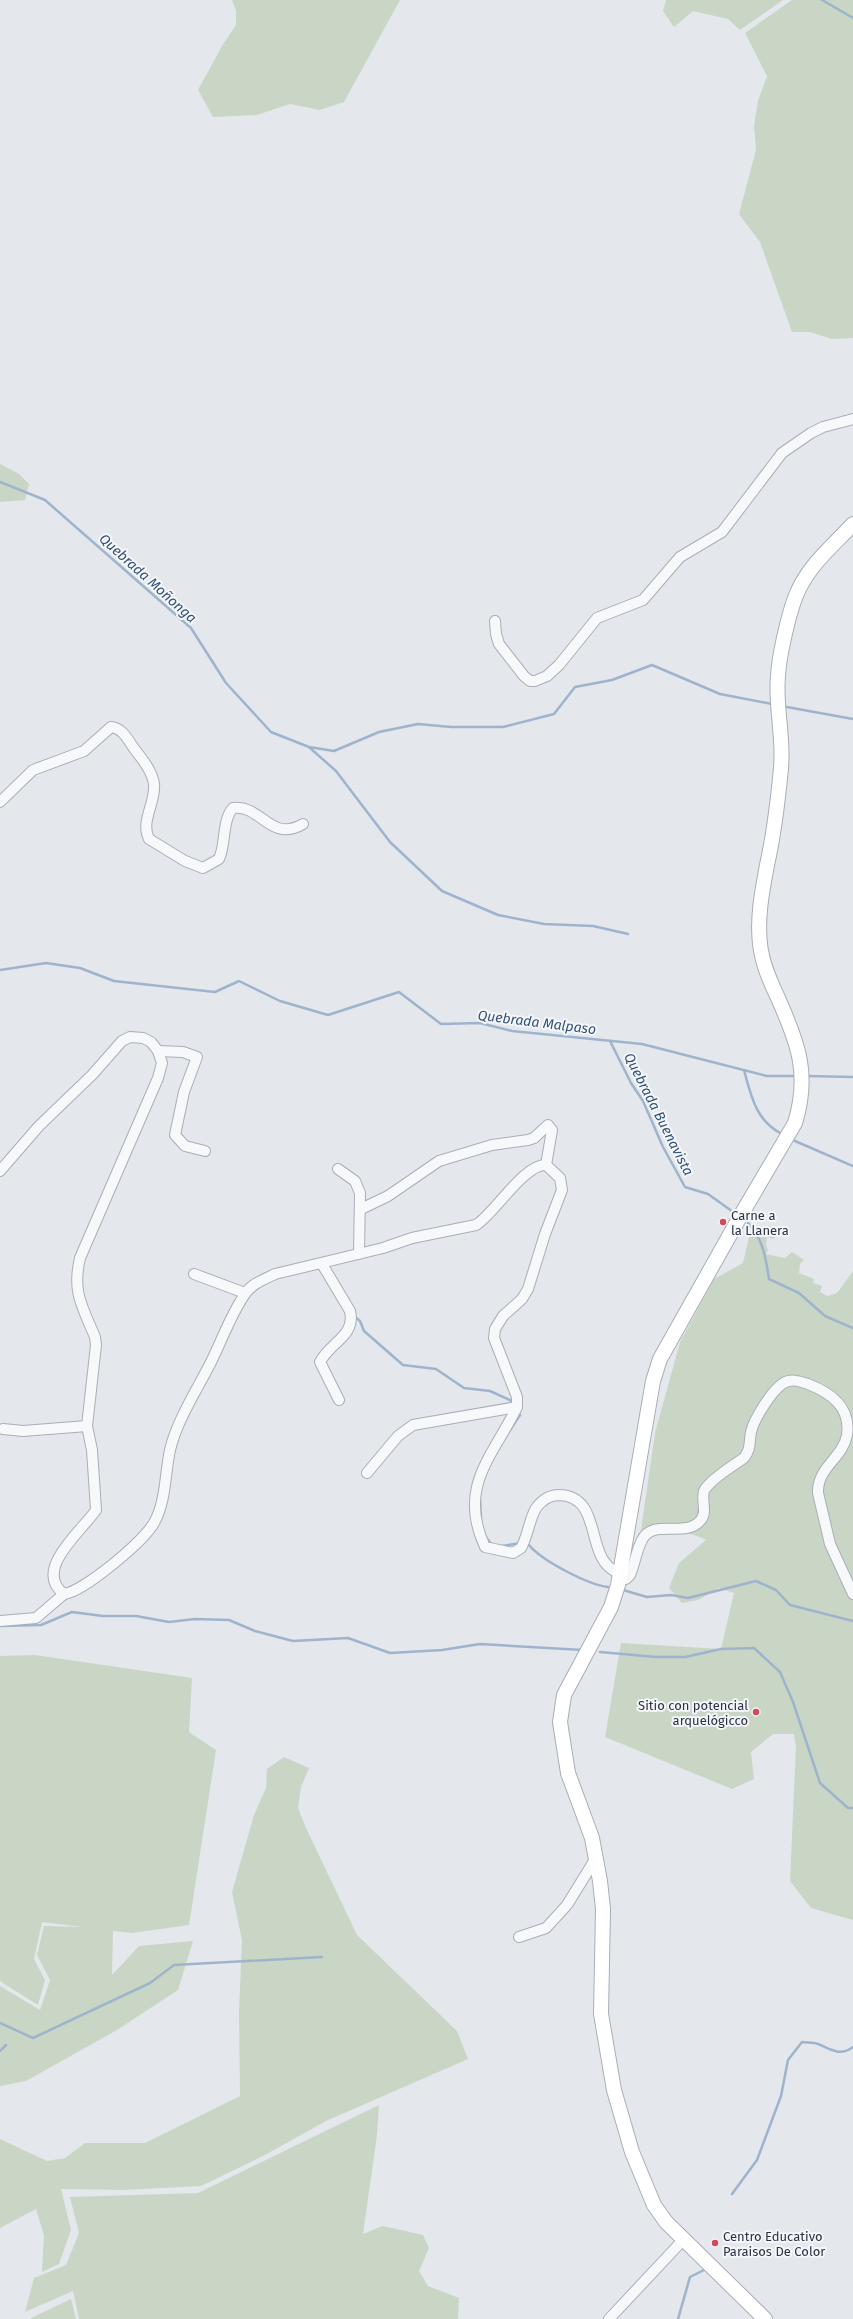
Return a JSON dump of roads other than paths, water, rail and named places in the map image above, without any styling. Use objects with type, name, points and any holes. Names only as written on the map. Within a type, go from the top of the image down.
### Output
[{"type":"main road","points":[[765,2319],[666,2222],[646,2190],[614,2090],[601,2014],[602,1909],[596,1858],[585,1816],[565,1761],[560,1722],[564,1695],[611,1607],[620,1579],[653,1381],[660,1359],[795,1123],[803,1076],[794,1039],[769,978],[760,944],[761,896],[768,864],[782,766],[782,734],[778,676],[795,599],[802,582],[819,558],[853,524]]},
{"type":"street","points":[[495,621],[496,634],[499,644],[524,676],[530,681],[536,681],[547,676],[559,665],[597,618],[643,600],[680,557],[722,532],[782,453],[811,433],[823,427],[853,419]]},
{"type":"street","points":[[0,802],[33,770],[84,751],[111,727],[116,728],[125,736],[150,772],[154,794],[145,827],[148,839],[185,861],[203,868],[219,859],[226,835],[227,817],[233,808],[247,810],[278,828],[286,830],[293,830],[303,824]]},
{"type":"street","points":[[0,1171],[39,1126],[92,1075],[122,1041],[130,1037],[143,1038],[151,1042],[158,1051],[162,1063],[158,1078],[80,1258],[77,1274],[76,1290],[95,1337],[96,1345],[87,1426],[92,1450],[96,1510],[60,1553],[55,1565],[53,1580],[56,1588],[64,1594]]},
{"type":"street","points":[[158,1051],[183,1052],[197,1057],[184,1092],[175,1135],[185,1146],[192,1149],[206,1151]]},
{"type":"street","points":[[361,1209],[388,1196],[439,1161],[451,1156],[492,1145],[534,1138],[548,1126],[552,1130],[546,1165]]},
{"type":"street","points":[[546,1165],[560,1178],[562,1190],[545,1234],[528,1289],[522,1299],[503,1316],[495,1329],[494,1338],[517,1397],[517,1408],[484,1462],[478,1477],[477,1524],[484,1547],[513,1553],[521,1548],[536,1509],[540,1503],[546,1498],[554,1495],[569,1495],[581,1503],[591,1524],[602,1560],[608,1568],[617,1572],[620,1579],[626,1579],[630,1575],[642,1539],[651,1531],[658,1529],[682,1530],[700,1522],[704,1516],[703,1496],[706,1488],[744,1458],[749,1452],[751,1434],[758,1415],[782,1383],[792,1380],[825,1391],[835,1398],[846,1416],[847,1435],[843,1447],[821,1474],[818,1484],[818,1493],[830,1544],[853,1594]]},
{"type":"street","points":[[0,1621],[30,1620],[36,1618],[64,1594],[71,1593],[96,1577],[136,1544],[155,1522],[162,1503],[170,1449],[194,1391],[208,1369],[245,1293],[260,1281],[275,1274],[322,1264],[412,1238],[476,1225],[485,1219],[525,1176],[538,1167],[546,1165]]},
{"type":"street","points":[[338,1169],[355,1182],[359,1188],[361,1209],[358,1254]]},
{"type":"street","points":[[322,1264],[350,1311],[352,1319],[351,1327],[347,1333],[320,1362],[338,1400]]},
{"type":"street","points":[[194,1274],[245,1293]]},
{"type":"street","points":[[367,1473],[398,1436],[413,1425],[517,1408]]},
{"type":"street","points":[[3,1429],[23,1431],[87,1426]]},
{"type":"street","points":[[522,1941],[532,1933],[546,1928],[567,1905],[596,1858]]},
{"type":"street","points":[[609,2319],[684,2239]]},
{"type":"waterway","points":[[822,0],[853,18]]},
{"type":"waterway","name":"Quebrada Moñonga","points":[[0,482],[45,500],[191,628],[226,683],[271,732],[309,747],[334,751],[379,732],[418,724],[451,727],[503,727],[554,714],[575,687],[612,680],[652,665],[720,694],[772,704]]},
{"type":"waterway","name":"Quebrada Moñonga","points":[[787,707],[853,719]]},
{"type":"waterway","points":[[310,748],[336,771],[390,842],[442,891],[498,915],[544,924],[593,926],[628,934]]},
{"type":"waterway","name":"Quebrada Malpaso","points":[[0,970],[46,963],[80,968],[114,981],[215,992],[239,981],[280,1001],[328,1015],[399,992],[441,1024],[480,1023],[512,1031],[642,1044],[767,1076],[797,1076]]},
{"type":"waterway","name":"Quebrada Buenavista","points":[[610,1041],[631,1083],[643,1101],[663,1147],[685,1187],[708,1194],[736,1214]]},
{"type":"waterway","points":[[744,1070],[752,1098],[760,1115],[773,1129],[782,1134]]},
{"type":"waterway","name":"Quebrada Malpaso","points":[[806,1076],[853,1077]]},
{"type":"waterway","points":[[795,1141],[853,1166]]},
{"type":"waterway","name":"Quebrada Buenavista","points":[[748,1223],[757,1235],[763,1249],[769,1279],[799,1293],[825,1316],[853,1328]]},
{"type":"waterway","points":[[354,1316],[360,1321],[364,1331],[403,1365],[436,1369],[464,1388],[490,1391],[514,1402]]},
{"type":"waterway","points":[[508,1433],[520,1415]]},
{"type":"waterway","points":[[480,1499],[481,1518]]},
{"type":"waterway","points":[[485,1536],[493,1546]]},
{"type":"waterway","points":[[502,1546],[521,1543]]},
{"type":"waterway","points":[[529,1545],[544,1558],[566,1571],[589,1582],[608,1587]]},
{"type":"waterway","points":[[623,1590],[647,1597],[671,1595],[688,1598],[756,1581],[776,1590],[790,1605],[853,1621]]},
{"type":"waterway","points":[[0,1626],[41,1625],[72,1612],[103,1616],[136,1616],[169,1622],[195,1619],[229,1620],[255,1631],[293,1641],[348,1638],[390,1653],[442,1650],[480,1644],[583,1650]]},
{"type":"waterway","points":[[600,1652],[656,1657],[685,1657],[721,1649],[754,1648],[780,1672],[793,1702],[820,1783],[848,1808],[853,1808]]},
{"type":"waterway","points":[[0,2023],[33,2038],[150,1983],[174,1965],[322,1957]]},
{"type":"waterway","points":[[732,2194],[757,2160],[781,2096],[788,2060],[802,2042],[816,2043],[839,2052],[853,2047]]},
{"type":"waterway","points":[[0,2051],[6,2045]]},
{"type":"waterway","points":[[678,2319],[690,2277],[704,2270]]},
{"type":"place","name":"Carne a la Llanera","points":[[723,1222]]},
{"type":"place","name":"Sitio con potencial arquelógicco","points":[[756,1712]]},
{"type":"place","name":"Centro Educativo Paraisos De Color","points":[[715,2243]]}]
